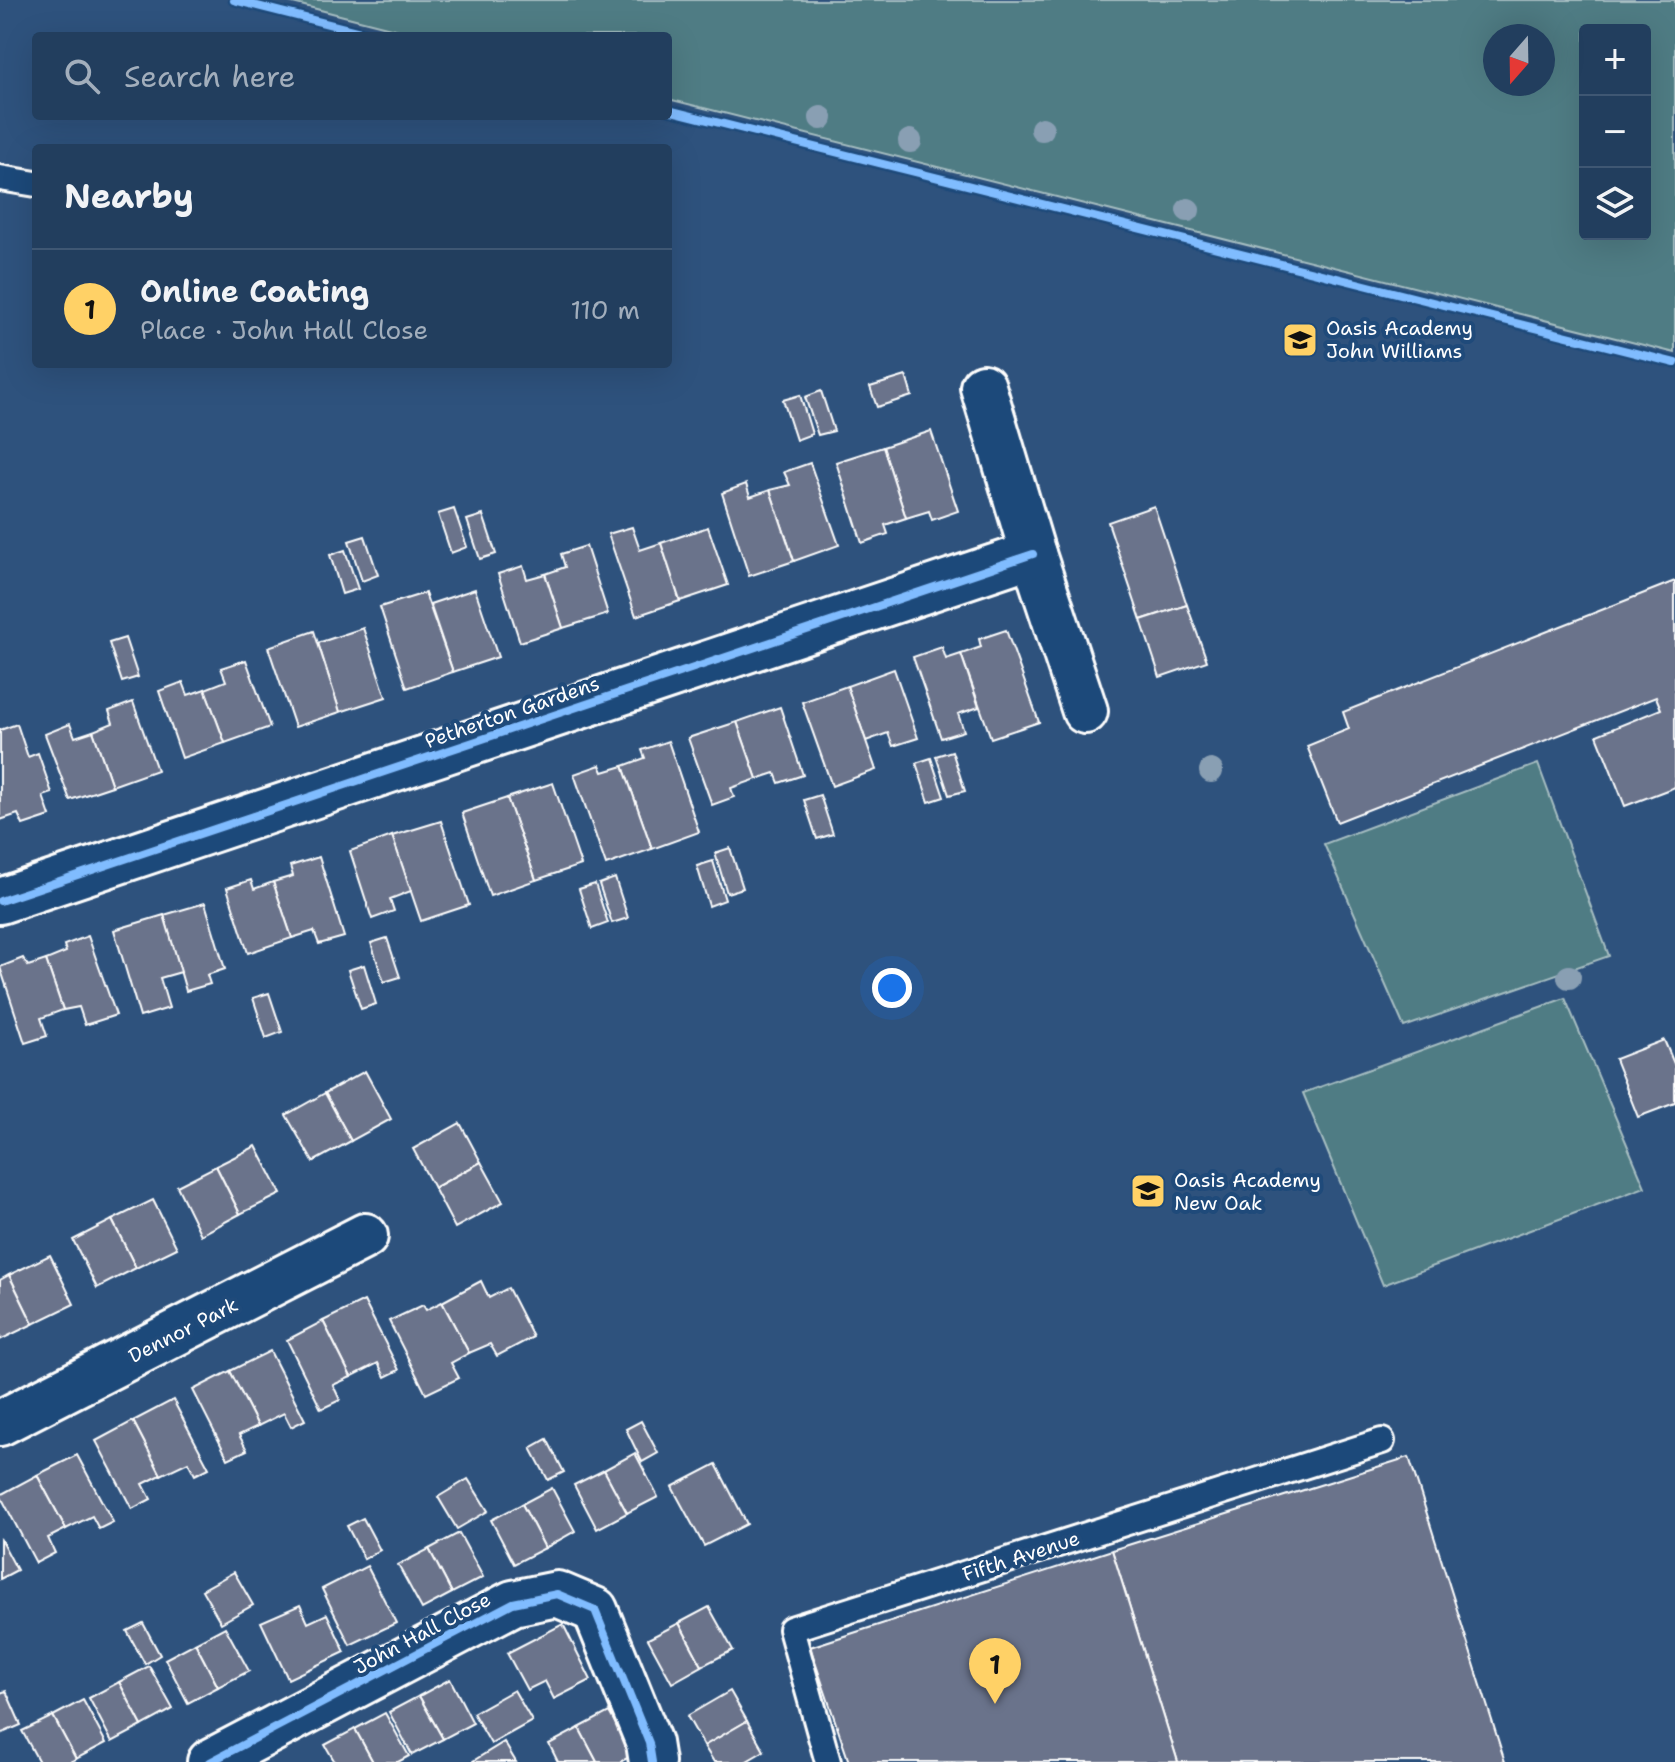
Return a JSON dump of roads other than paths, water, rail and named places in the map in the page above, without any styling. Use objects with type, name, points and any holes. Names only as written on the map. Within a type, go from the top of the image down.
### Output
[{"type":"street","points":[[983,387],[1033,554],[1085,711]]},
{"type":"street","name":"Petherton Gardens","points":[[0,901],[1033,554]]},
{"type":"street","name":"Dennor Park","points":[[0,1423],[365,1236]]},
{"type":"street","name":"John Hall Close","points":[[210,1762],[513,1603],[557,1594],[595,1610],[649,1743],[652,1762]]},
{"type":"lane","points":[[0,178],[32,183]]},
{"type":"lane","name":"Fifth Avenue","points":[[828,1762],[791,1629],[1382,1441]]},
{"type":"place","name":"Oasis Academy John Williams","points":[[1300,340]]},
{"type":"place","name":"Oasis Academy New Oak","points":[[1148,1191]]},
{"type":"place","name":"Online Coating","points":[[995,1704]]}]
